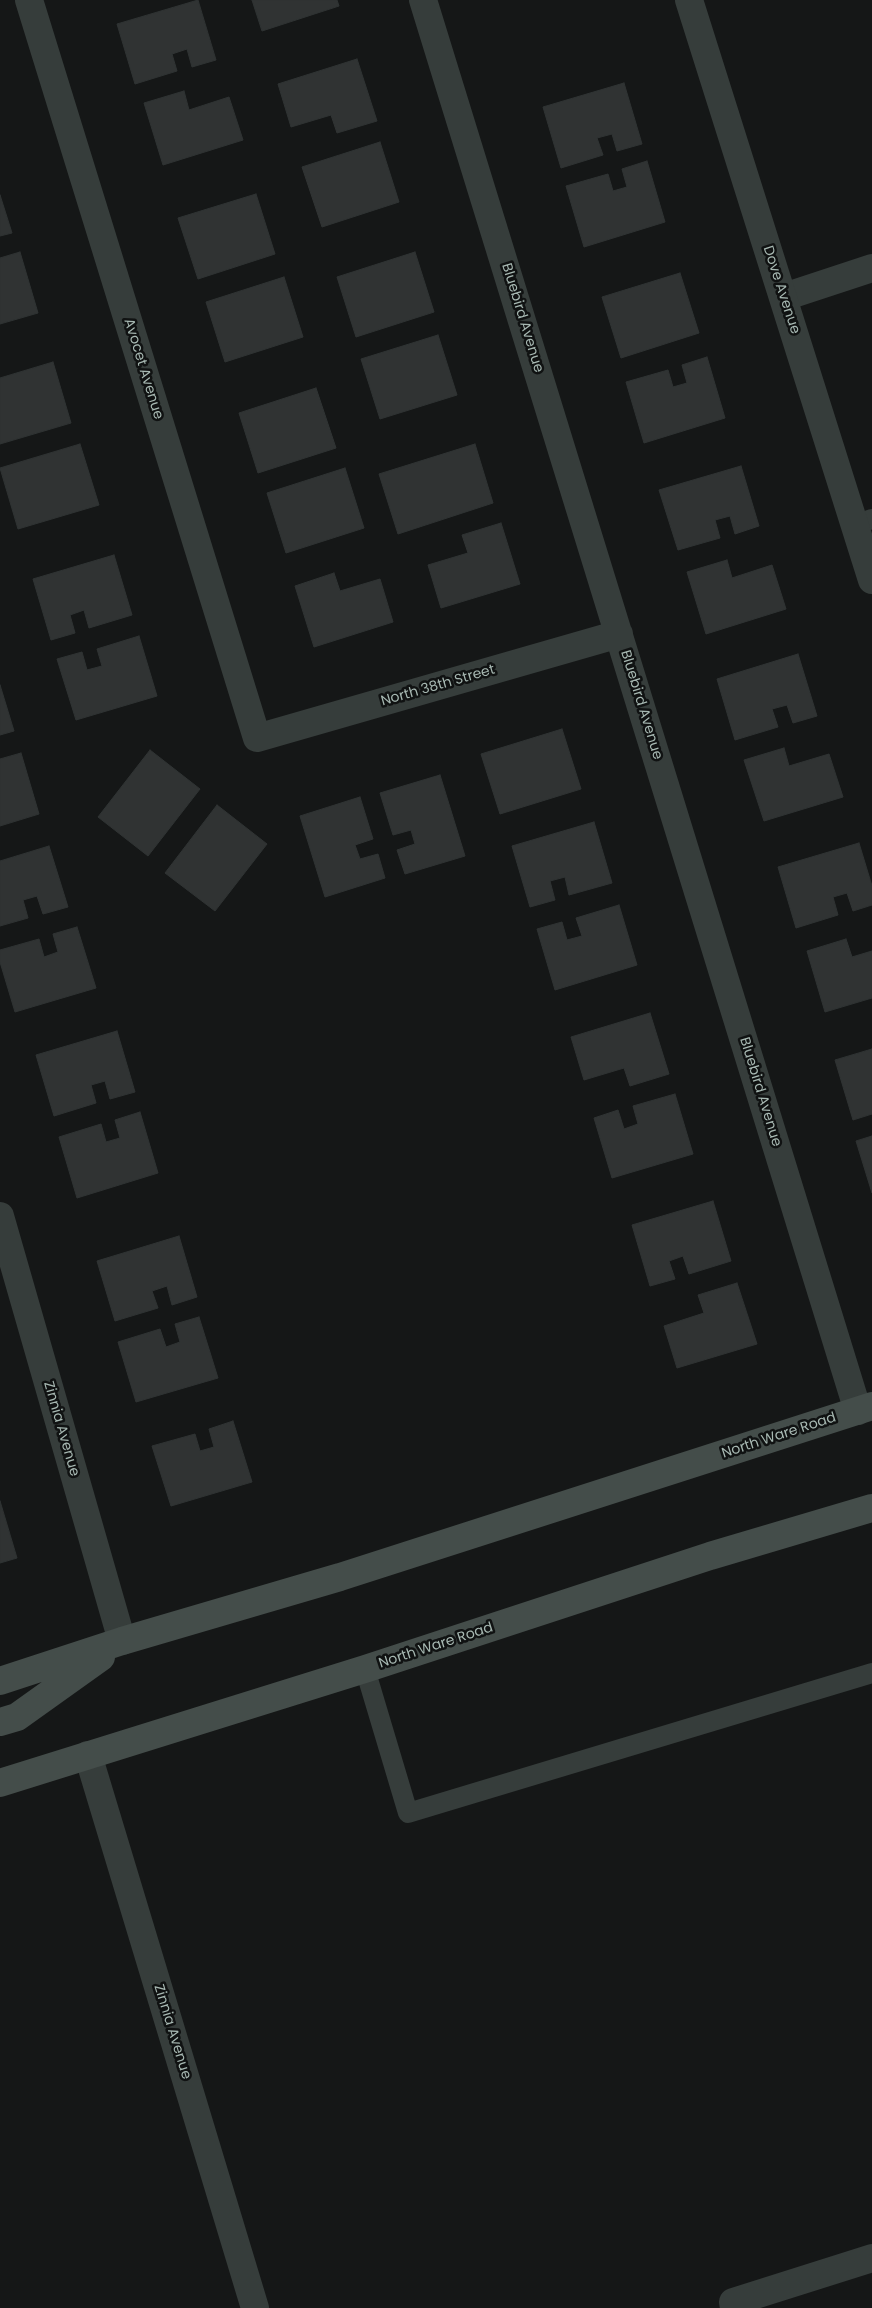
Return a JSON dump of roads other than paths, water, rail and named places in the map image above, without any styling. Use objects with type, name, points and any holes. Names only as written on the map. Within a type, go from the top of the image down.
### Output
[{"type":"main road","name":"North Ware Road","points":[[0,1681],[122,1642],[340,1577],[865,1408]]},
{"type":"main road","name":"North Ware Road","points":[[0,1783],[366,1668],[710,1556],[872,1508]]},
{"type":"main road","points":[[0,1722],[17,1717],[122,1642]]},
{"type":"street","name":"Avocet Avenue","points":[[29,0],[257,738]]},
{"type":"street","name":"Bluebird Avenue","points":[[424,0],[619,634],[865,1408]]},
{"type":"street","name":"Dove Avenue","points":[[689,0],[784,297],[863,522],[872,580]]},
{"type":"street","points":[[784,297],[872,268]]},
{"type":"street","name":"North 38th Street","points":[[257,738],[619,634]]},
{"type":"street","name":"Zinnia Avenue","points":[[0,1216],[122,1642]]},
{"type":"street","name":"Zinnia Avenue","points":[[88,1755],[255,2308]]},
{"type":"street","points":[[734,2305],[872,2258]]},
{"type":"lane","points":[[366,1668],[408,1813],[872,1673]]}]
